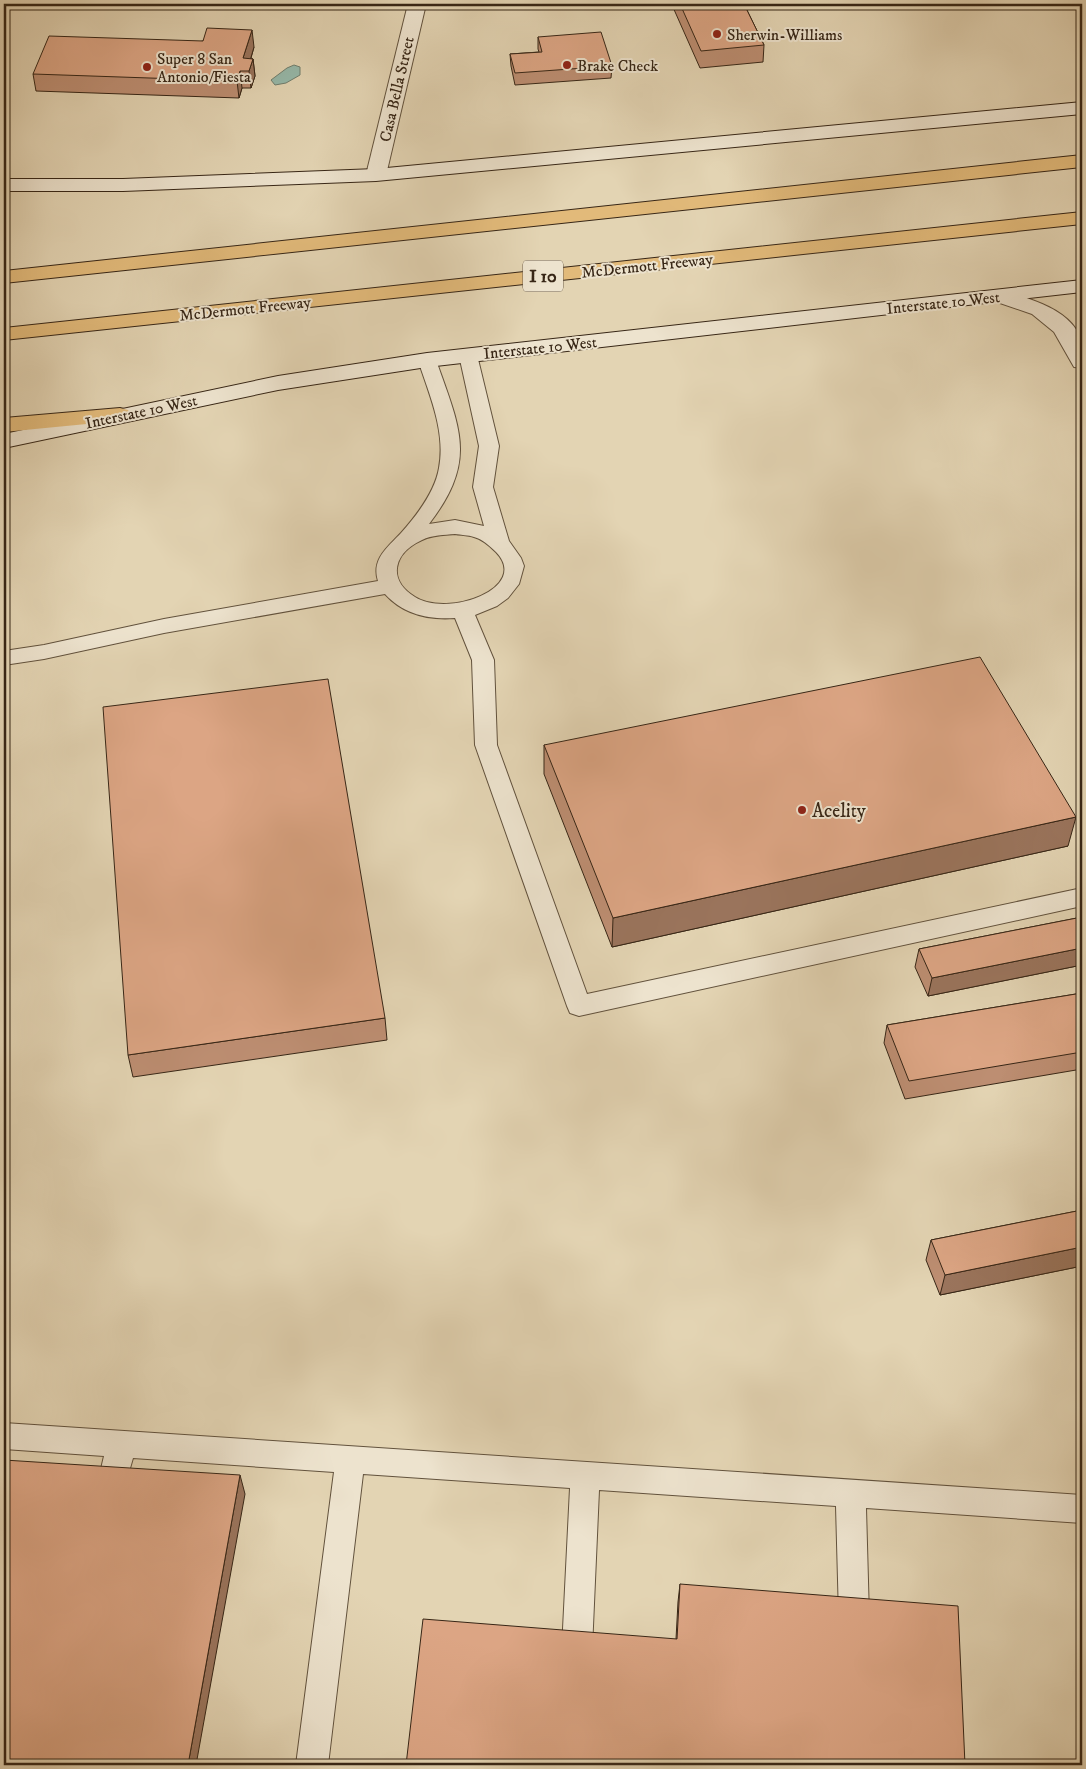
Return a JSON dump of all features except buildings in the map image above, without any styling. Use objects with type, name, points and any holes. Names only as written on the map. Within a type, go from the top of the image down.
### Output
[{"type":"highway","points":[[4,277],[1082,161]]},
{"type":"highway","name":"McDermott Freeway","points":[[4,334],[1082,218]]},
{"type":"highway","points":[[4,425],[120,415]]},
{"type":"main road","name":"Casa Bella Street","points":[[376,175],[417,4]]},
{"type":"main road","points":[[4,184],[123,185],[376,175],[1082,108]]},
{"type":"main road","name":"Interstate 10 West","points":[[4,440],[278,383],[427,360],[1082,286]]},
{"type":"main road","points":[[998,296],[1040,309],[1063,328],[1082,362]]},
{"type":"lane","points":[[468,355],[489,446],[483,487],[499,542]]},
{"type":"lane","points":[[407,538],[430,529],[455,527],[479,531],[499,542],[509,552],[513,564],[512,576],[506,588],[495,598],[480,606],[463,611],[440,612],[419,608],[402,598],[390,586],[385,569],[392,552],[407,538],[430,508],[445,483],[450,456],[449,427],[427,360]]},
{"type":"lane","points":[[4,658],[44,652],[164,626],[390,586]]},
{"type":"lane","points":[[463,611],[483,660],[486,745],[580,1006],[1082,897]]},
{"type":"lane","points":[[4,1436],[1082,1509]]},
{"type":"lane","points":[[112,1486],[122,1443]]},
{"type":"lane","points":[[312,1765],[350,1459]]},
{"type":"lane","points":[[577,1649],[585,1475]]},
{"type":"lane","points":[[851,1494],[854,1617]]},
{"type":"shaded area","points":[[294,65],[300,67],[300,75],[286,83],[275,85],[271,80]]},
{"type":"place","name":"Sherwin-Williams","points":[[717,34]]},
{"type":"place","name":"Brake Check","points":[[567,65]]},
{"type":"place","name":"Super 8 San Antonio/Fiesta","points":[[147,67]]},
{"type":"place","name":"Acelity","points":[[802,810]]}]
